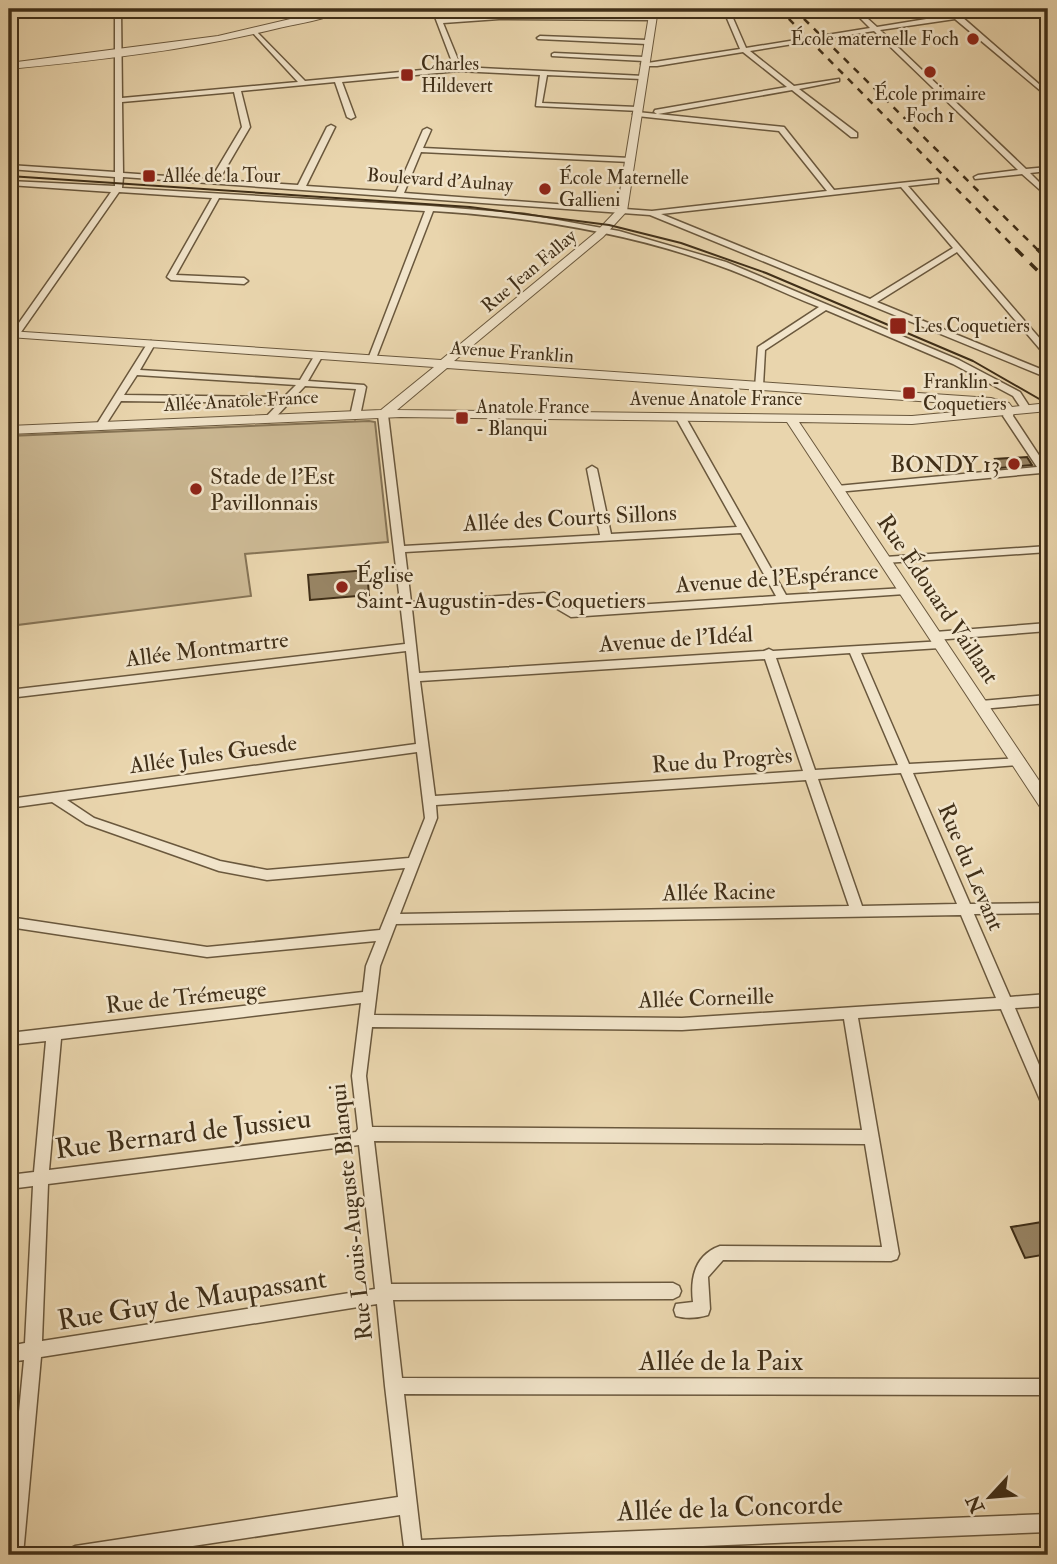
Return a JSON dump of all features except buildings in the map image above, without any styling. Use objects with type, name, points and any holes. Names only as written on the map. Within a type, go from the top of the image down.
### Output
[{"type":"street","points":[[11,337],[118,189],[121,176],[118,9]]},
{"type":"street","points":[[9,66],[119,54],[254,31],[341,9]]},
{"type":"street","points":[[435,9],[458,69]]},
{"type":"street","points":[[726,9],[744,50],[854,135]]},
{"type":"street","points":[[853,9],[1048,195]]},
{"type":"street","points":[[948,9],[1048,95]]},
{"type":"street","points":[[554,55],[644,62],[744,50],[1003,9]]},
{"type":"street","points":[[1034,9],[1048,21]]},
{"type":"street","points":[[440,21],[651,12],[622,211]]},
{"type":"street","points":[[254,31],[303,83]]},
{"type":"street","points":[[540,38],[647,42]]},
{"type":"street","points":[[548,44],[565,74]]},
{"type":"street","points":[[120,100],[458,69],[642,77]]},
{"type":"street","points":[[544,73],[538,105],[637,111],[781,129],[832,192]]},
{"type":"street","points":[[338,80],[351,117]]},
{"type":"street","points":[[637,111],[837,80]]},
{"type":"street","points":[[213,183],[246,127],[237,89]]},
{"type":"street","points":[[301,188],[331,127]]},
{"type":"street","points":[[399,195],[427,130]]},
{"type":"street","points":[[418,150],[630,160]]},
{"type":"street","name":"Boulevard d'Aulnay","points":[[9,167],[651,213],[1048,375]]},
{"type":"street","points":[[978,177],[1048,169]]},
{"type":"street","points":[[651,213],[935,181]]},
{"type":"street","name":"Boulevard d'Aulnay","points":[[9,183],[430,208],[524,216],[604,230],[652,241],[723,264],[825,307],[967,368],[1017,394],[1026,409]]},
{"type":"street","points":[[903,185],[1048,353]]},
{"type":"street","points":[[217,195],[171,277],[244,281]]},
{"type":"street","points":[[372,359],[430,208]]},
{"type":"street","name":"Rue Jean Fallay","points":[[383,415],[604,230],[622,211]]},
{"type":"street","points":[[870,303],[958,248]]},
{"type":"street","points":[[758,386],[761,349],[825,307]]},
{"type":"street","name":"Avenue Franklin","points":[[11,337],[319,355],[991,402],[1005,406],[1009,411]]},
{"type":"street","points":[[100,427],[151,344]]},
{"type":"street","points":[[269,419],[302,384],[319,355]]},
{"type":"street","points":[[135,372],[361,387],[355,416]]},
{"type":"street","points":[[118,398],[288,400]]},
{"type":"street","name":"Avenue Anatole France","points":[[383,415],[912,420],[1048,407]]},
{"type":"street","points":[[837,489],[1045,473],[1008,416],[1009,411]]},
{"type":"street","name":"Allée Anatole France","points":[[9,430],[383,415]]},
{"type":"street","name":"Rue Louis-Auguste Blanqui","points":[[383,415],[431,817],[373,965],[359,1076],[406,1505],[414,1552]]},
{"type":"street","points":[[681,418],[783,599]]},
{"type":"street","name":"Rue Édouard Vaillant","points":[[790,418],[1048,805]]},
{"type":"street","points":[[592,468],[606,537]]},
{"type":"street","name":"Allée des Courts Sillons","points":[[399,549],[743,530]]},
{"type":"street","points":[[885,561],[1048,550]]},
{"type":"street","name":"Avenue de l'Espérance","points":[[405,606],[544,596],[571,613],[905,591]]},
{"type":"street","name":"Avenue de l'Idéal","points":[[415,677],[854,649],[1048,627]]},
{"type":"street","name":"Allée Montmartre","points":[[9,694],[410,647]]},
{"type":"street","name":"Rue du Levant","points":[[854,649],[1048,1102]]},
{"type":"street","points":[[769,653],[813,775],[857,910]]},
{"type":"street","points":[[981,705],[1048,699]]},
{"type":"street","name":"Allée Jules Guesde","points":[[9,803],[423,747]]},
{"type":"street","name":"Rue du Progrès","points":[[429,801],[1019,761]]},
{"type":"street","points":[[54,797],[90,821],[219,866],[267,875],[411,863]]},
{"type":"street","name":"Allée Racine","points":[[390,919],[1048,908]]},
{"type":"street","points":[[9,922],[206,952],[384,935]]},
{"type":"street","name":"Rue de Trémeuge","points":[[9,1039],[368,997]]},
{"type":"street","name":"Allée Corneille","points":[[365,1021],[682,1024],[1048,1000]]},
{"type":"street","points":[[682,1310],[702,1309],[698,1279],[702,1266],[720,1253],[891,1254],[850,1013]]},
{"type":"street","points":[[14,1555],[33,1351],[41,1178],[54,1035]]},
{"type":"street","points":[[364,1136],[872,1136]]},
{"type":"street","name":"Rue Bernard de Jussieu","points":[[9,1182],[364,1136]]},
{"type":"street","points":[[382,1294],[673,1291]]},
{"type":"street","name":"Rue Guy de Maupassant","points":[[9,1354],[382,1294]]},
{"type":"street","name":"Allée de la Paix","points":[[393,1386],[1048,1387]]},
{"type":"street","points":[[75,1555],[406,1505]]},
{"type":"street","name":"Allée de la Concorde","points":[[414,1552],[1048,1523]]},
{"type":"shaded area","name":"Stade de l'Est Pavillonnais","points":[[375,422],[388,542],[245,554],[251,596],[9,626],[9,436]]},
{"type":"tram line","points":[[9,176],[470,207],[609,225],[681,243],[766,273],[973,361],[1048,404]]},
{"type":"railway","points":[[779,9],[1018,251]]},
{"type":"railway","points":[[794,9],[1039,251]]},
{"type":"railway","points":[[1018,251],[1048,281]]},
{"type":"railway","points":[[1039,251],[1048,260]]},
{"type":"place","name":"École maternelle Foch","points":[[973,39]]},
{"type":"place","name":"École primaire Foch 1","points":[[930,72]]},
{"type":"place","name":"Charles Hildevert","points":[[407,75]]},
{"type":"place","name":"Allée de la Tour","points":[[149,176]]},
{"type":"place","name":"École Maternelle Gallieni","points":[[545,189]]},
{"type":"place","name":"Les Coquetiers","points":[[898,326]]},
{"type":"place","name":"Franklin - Coquetiers","points":[[909,393]]},
{"type":"place","name":"Anatole France - Blanqui","points":[[462,418]]},
{"type":"place","name":"BONDY 13","points":[[1014,464]]},
{"type":"place","name":"Stade de l'Est Pavillonnais","points":[[196,489]]},
{"type":"place","name":"Église Saint-Augustin-des-Coquetiers","points":[[342,587]]}]
